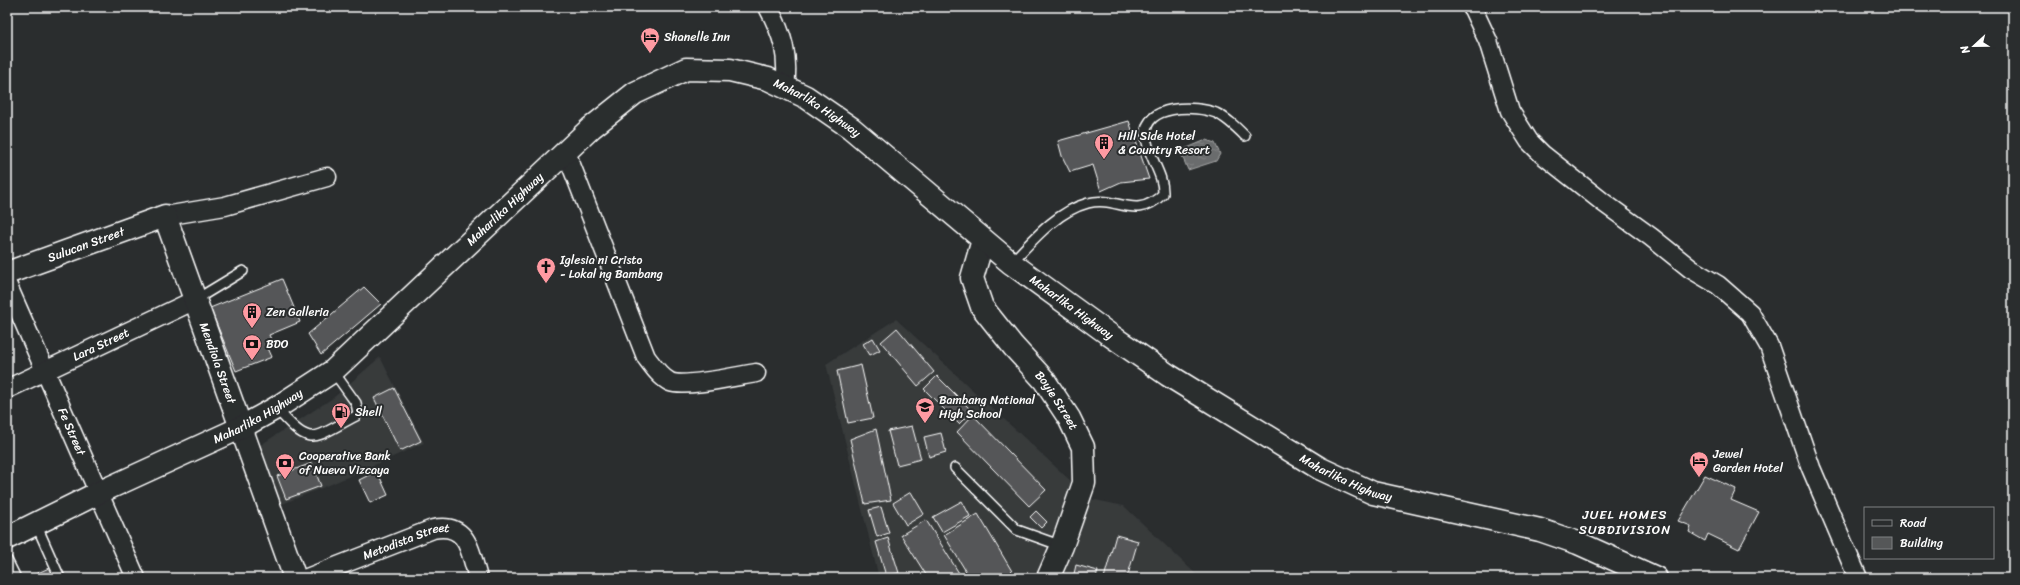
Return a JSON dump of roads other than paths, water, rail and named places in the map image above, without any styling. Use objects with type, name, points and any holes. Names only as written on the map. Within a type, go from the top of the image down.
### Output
[{"type":"main road","name":"Maharlika Highway","points":[[7,538],[98,493],[240,428],[276,408],[333,371],[591,128],[635,93],[686,69],[730,70],[768,78],[806,97],[851,128],[1011,263],[1168,375],[1319,468],[1373,493],[1540,530],[1578,543],[1656,578]]},
{"type":"main road","name":"Sulucan Street","points":[[7,273],[165,216]]},
{"type":"main road","name":"Mendiola Street","points":[[165,216],[295,578]]},
{"type":"main road","name":"Boyie Street","points":[[983,240],[972,278],[982,307],[1013,346],[1044,380],[1069,418],[1083,447],[1084,483],[1062,546],[1048,578]]},
{"type":"street","points":[[768,7],[785,47],[788,68],[785,87]]},
{"type":"street","points":[[1472,7],[1488,41],[1510,111],[1528,141],[1542,154],[1604,203],[1651,237],[1691,269],[1718,285],[1750,313],[1768,346],[1812,468],[1858,578]]},
{"type":"street","points":[[566,152],[646,357],[657,371],[670,382],[686,384],[756,373]]},
{"type":"street","points":[[165,216],[225,206],[327,177]]},
{"type":"street","name":"Fe Street","points":[[7,284],[44,372],[136,578]]},
{"type":"street","name":"Lara Street","points":[[7,389],[195,300]]},
{"type":"street","name":"Metodista Street","points":[[306,578],[425,532],[442,527],[455,529],[461,533],[467,544],[478,578]]},
{"type":"lane","points":[[1011,263],[1029,244],[1058,218],[1088,203],[1115,203],[1134,208],[1147,205],[1163,194],[1163,185],[1149,150],[1146,135],[1147,125],[1156,115],[1183,108],[1199,109],[1216,113],[1232,123],[1245,136]]},
{"type":"lane","points":[[195,300],[243,271]]},
{"type":"lane","points":[[276,408],[294,429],[308,437],[317,436],[356,416],[358,413],[356,403],[333,371]]},
{"type":"lane","points":[[956,468],[1017,530],[1062,546]]},
{"type":"lane","points":[[36,524],[60,578]]},
{"type":"lane","points":[[7,560],[16,578]]},
{"type":"water","points":[[1206,140],[1215,143],[1220,154],[1216,161],[1188,170],[1180,151]]},
{"type":"place","name":"Shanelle Inn","points":[[650,54]]},
{"type":"place","name":"Hill Side Hotel & Country Resort","points":[[1104,160]]},
{"type":"place","name":"Iglesia ni Cristo - Lokal ng Bambang","points":[[546,284]]},
{"type":"place","name":"Zen Galleria","points":[[252,329]]},
{"type":"place","name":"BDO","points":[[252,361]]},
{"type":"place","name":"Bambang National High School","points":[[925,424]]},
{"type":"place","name":"Shell","points":[[341,429]]},
{"type":"place","name":"Jewel Garden Hotel","points":[[1699,478]]},
{"type":"place","name":"Cooperative Bank of Nueva Vizcaya","points":[[285,480]]},
{"type":"district","name":"JUEL HOMES SUBDIVISION","points":[[1625,522]]}]
